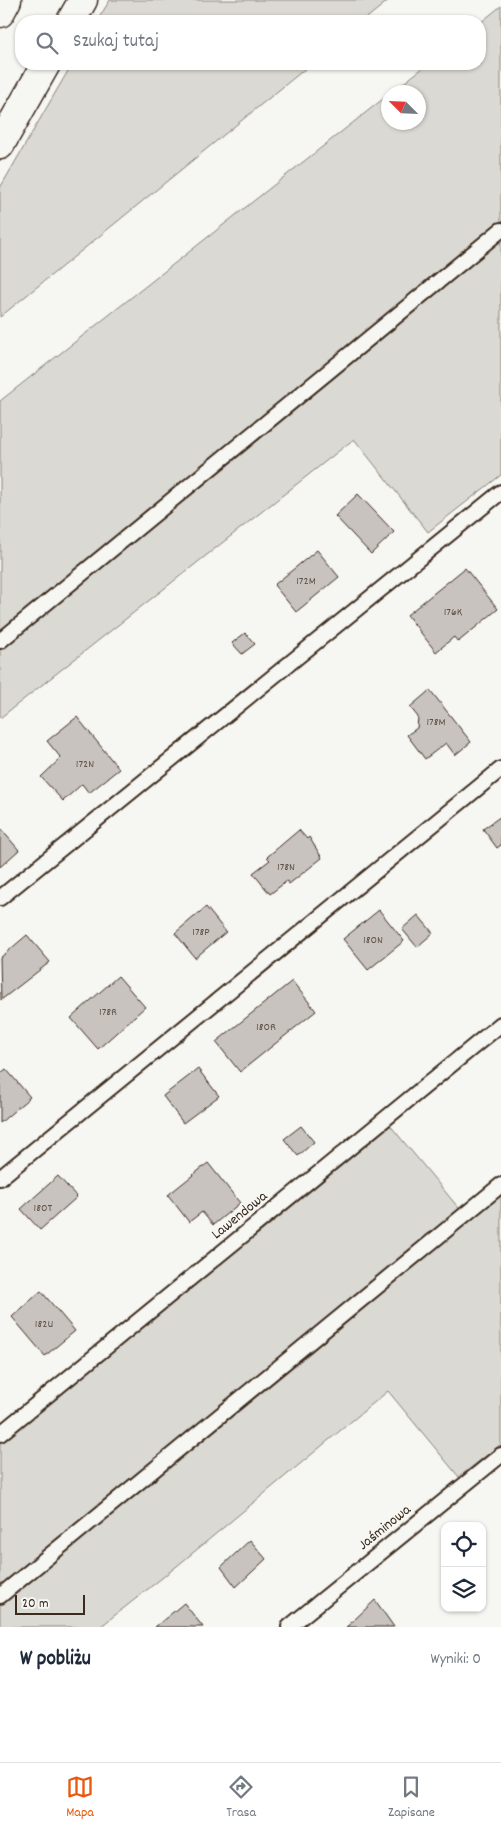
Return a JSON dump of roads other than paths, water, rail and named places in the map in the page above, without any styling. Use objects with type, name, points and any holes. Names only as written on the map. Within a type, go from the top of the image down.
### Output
[{"type":"main road","points":[[0,13],[8,0]]},
{"type":"main road","points":[[74,15],[83,0]]},
{"type":"main road","points":[[0,145],[43,70]]},
{"type":"lane","points":[[0,641],[501,230]]},
{"type":"lane","points":[[0,898],[501,492]]},
{"type":"lane","points":[[0,1178],[501,769]]},
{"type":"lane","name":"Lawendowa","points":[[0,1434],[501,1024]]},
{"type":"lane","points":[[0,1596],[501,1185]]},
{"type":"lane","name":"Jaśminowa","points":[[289,1627],[501,1455]]}]
